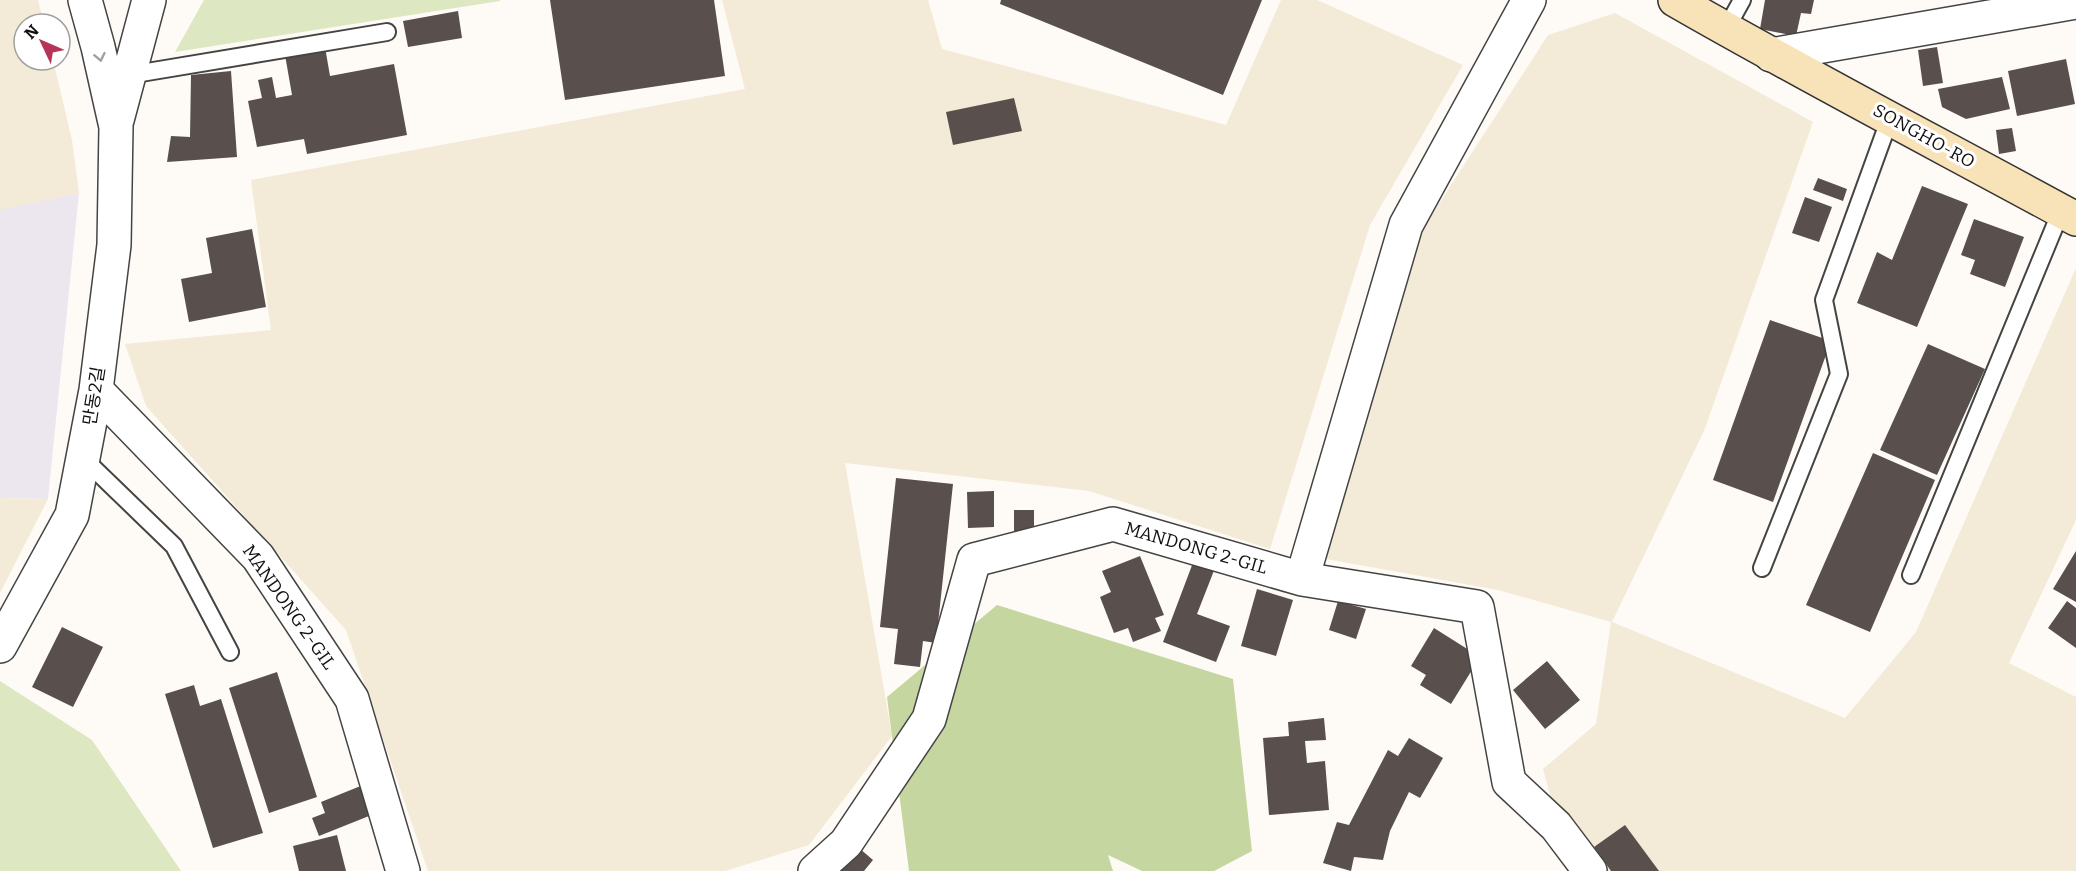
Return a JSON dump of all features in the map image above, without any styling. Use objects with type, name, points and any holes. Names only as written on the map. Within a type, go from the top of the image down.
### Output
[{"type":"main road","name":"SONGHO-RO","points":[[1675,0],[1771,55],[2069,215]]},
{"type":"street","points":[[85,0],[116,127]]},
{"type":"street","points":[[116,127],[149,0]]},
{"type":"street","points":[[1302,579],[1406,225],[1530,0]]},
{"type":"street","points":[[1771,55],[2076,2]]},
{"type":"street","name":"만동2길","points":[[0,646],[72,515],[96,390],[114,245],[116,127]]},
{"type":"street","name":"MANDONG 2-GIL","points":[[96,390],[258,557],[352,699],[403,871]]},
{"type":"street","name":"MANDONG 2-GIL","points":[[814,871],[846,843],[929,719],[974,560],[1113,524],[1302,579],[1477,607],[1509,782],[1556,826],[1590,871]]},
{"type":"lane","points":[[1726,29],[1742,0]]},
{"type":"lane","points":[[129,75],[387,32]]},
{"type":"lane","points":[[1762,568],[1839,374],[1824,300],[1890,118]]},
{"type":"lane","points":[[1911,575],[2069,215]]},
{"type":"lane","points":[[83,458],[174,546],[230,652]]},
{"type":"shaded area","points":[[0,0],[38,0],[41,12],[12,12],[12,72],[56,72],[72,140],[79,193],[0,210]]},
{"type":"shaded area","points":[[722,0],[928,0],[942,49],[1226,125],[1281,0],[1317,0],[1463,65],[1370,225],[1270,549],[1089,491],[845,463],[892,736],[809,845],[725,871],[428,871],[346,630],[146,406],[125,344],[271,330],[251,180],[745,89]]},
{"type":"shaded area","points":[[1615,13],[1813,122],[1704,431],[1612,622],[1845,718],[1916,632],[2076,268],[2076,520],[2009,663],[2076,697],[2076,871],[1601,871],[1554,809],[1543,769],[1596,724],[1611,622],[1498,590],[1326,559],[1424,227],[1548,35]]},
{"type":"shaded area","points":[[79,193],[48,499],[0,498],[0,209]]},
{"type":"shaded area","points":[[0,498],[48,499],[0,593]]},
{"type":"green space","points":[[204,0],[500,0],[500,1],[175,52]]},
{"type":"green space","points":[[997,605],[1233,679],[1252,851],[1214,871],[1142,871],[1108,855],[1113,871],[909,871],[887,697]]},
{"type":"green space","points":[[0,681],[92,740],[181,871],[0,871]]},
{"type":"building","points":[[550,0],[714,0],[725,76],[565,100]]},
{"type":"building","points":[[1001,0],[1262,0],[1223,95],[1000,4]]},
{"type":"building","points":[[1765,0],[1814,0],[1811,14],[1801,13],[1796,36],[1760,29]]},
{"type":"building","points":[[458,11],[462,38],[408,47],[403,21]]},
{"type":"building","points":[[325,47],[330,76],[394,64],[407,135],[307,154],[304,139],[257,147],[248,101],[262,98],[258,80],[272,77],[276,98],[292,95],[285,55]]},
{"type":"building","points":[[1937,47],[1943,83],[1923,86],[1918,50]]},
{"type":"building","points":[[2066,59],[2075,104],[2017,116],[2008,71]]},
{"type":"building","points":[[231,71],[237,157],[167,162],[171,136],[190,137],[191,75]]},
{"type":"building","points":[[2002,77],[2010,109],[1966,119],[1942,107],[1938,89]]},
{"type":"building","points":[[1014,98],[1022,131],[953,145],[946,112]]},
{"type":"building","points":[[2012,128],[2016,151],[1999,154],[1996,130]]},
{"type":"building","points":[[1818,178],[1847,189],[1843,201],[1813,190]]},
{"type":"building","points":[[1922,186],[1968,204],[1917,327],[1857,303],[1877,252],[1892,260]]},
{"type":"building","points":[[1805,197],[1832,207],[1819,242],[1792,233]]},
{"type":"building","points":[[1974,219],[2024,237],[2005,287],[1970,274],[1975,260],[1961,255]]},
{"type":"building","points":[[252,229],[266,307],[189,322],[181,279],[212,273],[206,238]]},
{"type":"building","points":[[1770,320],[1831,341],[1773,502],[1713,480]]},
{"type":"building","points":[[1928,344],[1985,369],[1937,475],[1880,450]]},
{"type":"building","points":[[1873,453],[1935,480],[1870,632],[1806,605]]},
{"type":"building","points":[[896,478],[953,484],[936,643],[923,641],[920,667],[894,664],[898,629],[880,627]]},
{"type":"building","points":[[994,491],[994,527],[968,528],[967,492]]},
{"type":"building","points":[[1014,510],[1034,510],[1034,536],[1014,537]]},
{"type":"building","points":[[2076,551],[2076,602],[2053,589]]},
{"type":"building","points":[[1140,556],[1164,615],[1155,618],[1161,631],[1133,642],[1128,628],[1114,633],[1100,597],[1111,592],[1102,571]]},
{"type":"building","points":[[1194,560],[1215,568],[1197,614],[1230,626],[1216,662],[1163,642]]},
{"type":"building","points":[[1257,589],[1293,600],[1276,656],[1241,646]]},
{"type":"building","points":[[1338,601],[1366,609],[1356,639],[1329,630]]},
{"type":"building","points":[[2067,601],[2076,608],[2076,648],[2048,628]]},
{"type":"building","points":[[62,627],[103,647],[73,707],[32,687]]},
{"type":"building","points":[[1434,628],[1480,657],[1451,704],[1420,685],[1426,675],[1411,666]]},
{"type":"building","points":[[1547,661],[1580,700],[1545,729],[1513,690]]},
{"type":"building","points":[[277,672],[317,797],[269,813],[229,688]]},
{"type":"building","points":[[194,685],[200,706],[221,699],[263,833],[213,848],[165,694]]},
{"type":"building","points":[[1324,718],[1326,740],[1305,741],[1307,763],[1325,761],[1329,810],[1269,815],[1263,738],[1289,736],[1288,722]]},
{"type":"building","points":[[1409,738],[1443,758],[1420,798],[1409,792],[1390,831],[1383,860],[1354,857],[1351,871],[1323,863],[1337,822],[1349,825],[1388,750],[1398,756]]},
{"type":"building","points":[[363,785],[374,814],[319,836],[312,818],[325,813],[321,802]]},
{"type":"building","points":[[1625,825],[1659,871],[1611,871],[1594,847]]},
{"type":"building","points":[[337,835],[346,871],[299,871],[293,846]]},
{"type":"building","points":[[859,848],[873,860],[864,871],[839,871]]}]
